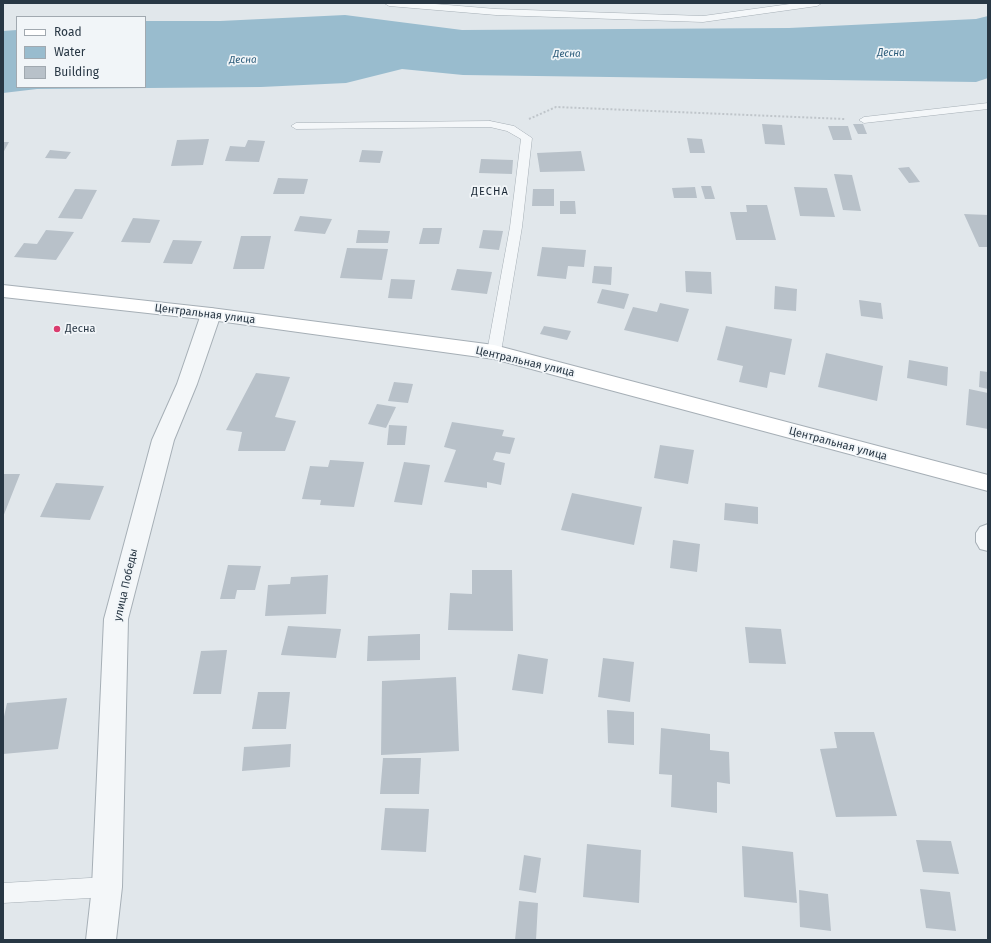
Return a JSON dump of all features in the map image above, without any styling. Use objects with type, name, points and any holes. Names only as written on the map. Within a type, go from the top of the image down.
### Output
[{"type":"street","name":"Центральная улица","points":[[3,292],[211,314],[494,352],[988,483]]},
{"type":"street","name":"улица Победы","points":[[101,940],[107,887],[116,619],[163,440],[187,384],[211,314]]},
{"type":"street","points":[[988,533],[988,542]]},
{"type":"lane","points":[[389,3],[496,12],[704,19],[816,3]]},
{"type":"lane","points":[[864,120],[988,106]]},
{"type":"lane","points":[[296,126],[490,124],[510,128],[527,138],[516,227],[494,352]]},
{"type":"lane","points":[[3,894],[107,887]]},
{"type":"path","points":[[510,128],[556,106],[864,120]]},
{"type":"water","points":[[345,15],[462,30],[789,28],[976,19],[988,16],[988,78],[976,82],[463,75],[402,69],[346,83],[261,87],[37,89],[3,93],[3,31],[16,30],[16,88],[146,88],[146,21],[220,21]]},
{"type":"building","points":[[762,124],[782,125],[785,145],[765,144]]},
{"type":"building","points":[[853,124],[863,124],[867,134],[858,134]]},
{"type":"building","points":[[828,126],[848,126],[852,140],[833,140]]},
{"type":"building","points":[[687,138],[702,139],[705,153],[690,153]]},
{"type":"building","points":[[209,139],[203,165],[171,166],[177,140]]},
{"type":"building","points":[[248,140],[265,141],[259,162],[225,161],[230,146],[245,147]]},
{"type":"building","points":[[3,142],[9,142],[3,153]]},
{"type":"building","points":[[50,150],[71,152],[66,159],[45,158]]},
{"type":"building","points":[[362,150],[383,151],[380,163],[359,162]]},
{"type":"building","points":[[581,151],[585,171],[540,172],[537,153]]},
{"type":"building","points":[[481,159],[513,160],[512,174],[479,173]]},
{"type":"building","points":[[909,167],[920,182],[909,183],[898,168]]},
{"type":"building","points":[[834,174],[852,175],[861,211],[843,210]]},
{"type":"building","points":[[278,178],[308,179],[304,194],[273,194]]},
{"type":"building","points":[[701,186],[711,186],[715,199],[705,199]]},
{"type":"building","points":[[695,187],[697,198],[674,198],[672,188]]},
{"type":"building","points":[[794,187],[827,188],[835,217],[800,216]]},
{"type":"building","points":[[75,189],[97,190],[82,219],[58,218]]},
{"type":"building","points":[[533,189],[554,189],[554,206],[532,206]]},
{"type":"building","points":[[560,201],[575,201],[576,214],[560,214]]},
{"type":"building","points":[[746,205],[767,205],[776,240],[736,240],[730,212],[747,212]]},
{"type":"building","points":[[964,214],[988,215],[988,247],[979,247]]},
{"type":"building","points":[[300,216],[332,219],[325,234],[294,231]]},
{"type":"building","points":[[133,218],[160,220],[150,243],[121,242]]},
{"type":"building","points":[[423,228],[442,228],[439,244],[419,244]]},
{"type":"building","points":[[46,230],[74,232],[56,260],[14,257],[24,243],[37,244]]},
{"type":"building","points":[[358,230],[390,231],[388,243],[356,243]]},
{"type":"building","points":[[483,230],[503,231],[499,250],[479,248]]},
{"type":"building","points":[[241,236],[271,236],[264,269],[233,269]]},
{"type":"building","points":[[173,240],[202,241],[192,264],[163,263]]},
{"type":"building","points":[[542,247],[586,250],[584,267],[568,266],[566,279],[537,276]]},
{"type":"building","points":[[347,248],[388,249],[382,280],[340,278]]},
{"type":"building","points":[[594,266],[612,267],[611,285],[592,283]]},
{"type":"building","points":[[457,269],[492,272],[487,294],[451,290]]},
{"type":"building","points":[[685,271],[711,272],[712,294],[686,292]]},
{"type":"building","points":[[391,279],[415,280],[412,299],[388,298]]},
{"type":"building","points":[[775,286],[797,289],[796,311],[774,309]]},
{"type":"building","points":[[602,289],[629,294],[624,309],[597,303]]},
{"type":"building","points":[[859,300],[881,303],[883,319],[861,316]]},
{"type":"building","points":[[660,303],[689,309],[678,342],[624,330],[633,307],[657,312]]},
{"type":"building","points":[[544,326],[571,331],[567,340],[540,334]]},
{"type":"building","points":[[726,326],[792,339],[785,375],[770,372],[767,388],[739,382],[743,366],[717,360]]},
{"type":"building","points":[[826,353],[883,366],[877,401],[818,387]]},
{"type":"building","points":[[909,360],[948,367],[947,386],[907,378]]},
{"type":"building","points":[[980,371],[988,372],[988,389],[979,387]]},
{"type":"building","points":[[256,373],[290,377],[275,417],[296,421],[285,451],[238,451],[242,432],[226,430]]},
{"type":"building","points":[[394,382],[413,384],[408,403],[388,401]]},
{"type":"building","points":[[969,389],[988,393],[988,429],[966,425]]},
{"type":"building","points":[[377,404],[396,407],[386,428],[368,424]]},
{"type":"building","points":[[452,422],[504,430],[502,436],[515,438],[510,454],[496,452],[493,460],[505,463],[501,485],[487,482],[487,488],[444,482],[456,450],[444,447]]},
{"type":"building","points":[[389,425],[407,426],[405,445],[387,445]]},
{"type":"building","points":[[660,445],[694,450],[688,484],[654,478]]},
{"type":"building","points":[[330,460],[364,462],[354,507],[320,505],[321,500],[302,499],[310,466],[328,467]]},
{"type":"building","points":[[404,462],[430,465],[422,505],[394,502]]},
{"type":"building","points":[[3,474],[20,474],[3,517]]},
{"type":"building","points":[[56,483],[104,486],[90,520],[40,517]]},
{"type":"building","points":[[572,493],[642,507],[634,545],[561,530]]},
{"type":"building","points":[[725,503],[758,507],[758,524],[724,520]]},
{"type":"building","points":[[673,540],[700,544],[697,572],[670,568]]},
{"type":"building","points":[[228,565],[261,566],[255,590],[237,590],[235,599],[220,599]]},
{"type":"building","points":[[472,570],[512,570],[513,631],[448,630],[450,593],[472,594]]},
{"type":"building","points":[[328,575],[326,614],[265,616],[268,585],[290,584],[291,577]]},
{"type":"building","points":[[288,626],[341,629],[336,658],[281,655]]},
{"type":"building","points":[[745,627],[781,629],[786,664],[749,663]]},
{"type":"building","points":[[420,634],[420,660],[367,661],[368,636]]},
{"type":"building","points":[[227,650],[221,694],[193,694],[201,651]]},
{"type":"building","points":[[518,654],[548,659],[543,694],[512,690]]},
{"type":"building","points":[[603,658],[634,662],[630,702],[598,697]]},
{"type":"building","points":[[456,677],[459,751],[381,755],[382,681]]},
{"type":"building","points":[[258,692],[290,692],[286,729],[252,729]]},
{"type":"building","points":[[67,698],[58,749],[3,754],[3,721],[7,703]]},
{"type":"building","points":[[607,710],[634,712],[634,745],[608,743]]},
{"type":"building","points":[[661,728],[710,734],[710,750],[729,752],[730,784],[717,782],[717,813],[671,807],[672,775],[659,774]]},
{"type":"building","points":[[834,732],[874,732],[897,816],[836,817],[820,749],[837,748]]},
{"type":"building","points":[[291,744],[290,767],[242,771],[244,747]]},
{"type":"building","points":[[383,758],[421,758],[419,794],[380,794]]},
{"type":"building","points":[[385,808],[429,809],[426,852],[381,850]]},
{"type":"building","points":[[916,840],[951,841],[959,874],[923,872]]},
{"type":"building","points":[[587,844],[641,850],[639,903],[583,897]]},
{"type":"building","points":[[742,846],[793,852],[797,903],[744,897]]},
{"type":"building","points":[[524,855],[541,858],[536,893],[519,890]]},
{"type":"building","points":[[920,889],[950,892],[956,931],[926,928]]},
{"type":"building","points":[[799,890],[828,894],[831,931],[800,927]]},
{"type":"building","points":[[519,901],[538,903],[536,940],[515,940]]},
{"type":"place","name":"Десна","points":[[57,329]]},
{"type":"district","name":"ДЕСНА","points":[[490,192]]}]
